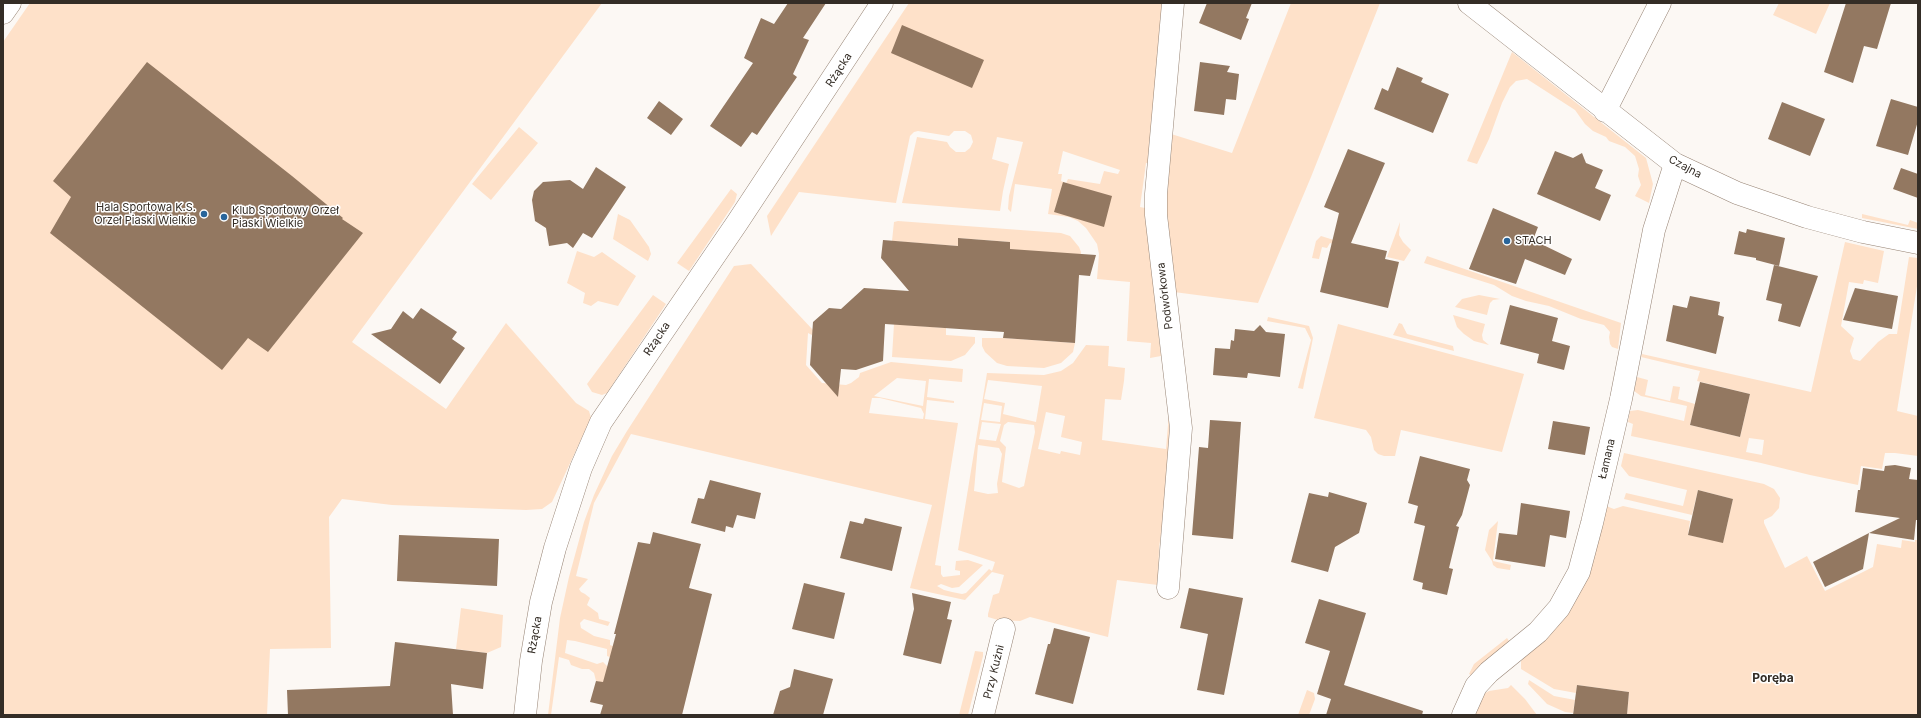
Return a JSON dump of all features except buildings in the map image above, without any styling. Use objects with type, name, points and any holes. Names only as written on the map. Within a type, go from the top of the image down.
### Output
[{"type":"street","points":[[3,13],[10,3]]},
{"type":"street","name":"Rżącka","points":[[525,715],[531,661],[541,602],[553,556],[581,468],[601,422],[746,211],[882,3]]},
{"type":"street","name":"Podwórkowa","points":[[1168,588],[1181,428],[1156,215],[1156,194],[1173,3]]},
{"type":"street","name":"Czajna","points":[[1469,3],[1605,111],[1675,164],[1737,193],[1807,217],[1863,232],[1918,243]]},
{"type":"street","points":[[1605,111],[1660,3]]},
{"type":"street","name":"Łamana","points":[[1463,715],[1476,686],[1489,672],[1538,632],[1559,608],[1579,572],[1621,399],[1654,230],[1675,164]]},
{"type":"street","name":"Przy Kuźni","points":[[983,715],[1004,630]]},
{"type":"shaded area","points":[[30,3],[602,3],[352,342],[446,409],[506,323],[576,403],[589,411],[591,418],[552,502],[542,509],[526,510],[392,505],[342,499],[329,517],[331,648],[270,649],[267,715],[3,715],[3,42]]},
{"type":"shaded area","points":[[909,3],[1163,3],[1148,163],[1146,163],[1140,207],[1145,208],[1161,356],[1150,358],[1151,343],[1127,341],[1130,282],[1097,279],[1099,254],[1097,244],[1086,228],[1078,221],[1069,217],[1048,214],[1052,189],[1015,184],[1011,212],[1008,209],[1009,196],[1023,142],[997,137],[992,159],[1009,164],[1000,211],[902,203],[917,137],[947,142],[956,152],[965,152],[970,148],[973,142],[971,135],[965,131],[954,131],[949,136],[918,131],[914,132],[910,136],[896,203],[799,192],[771,236],[767,216]],"holes":[[[1063,151],[1120,170],[1118,174],[1104,171],[1100,184],[1068,179],[1066,183],[1061,181],[1062,174],[1058,174]]]},
{"type":"shaded area","points":[[1291,3],[1380,3],[1311,177],[1258,303],[1174,292],[1165,218],[1168,133],[1232,153]]},
{"type":"shaded area","points":[[1779,3],[1830,3],[1816,34],[1773,15]]},
{"type":"shaded area","points":[[1512,52],[1646,158],[1653,184],[1649,203],[1635,196],[1641,185],[1638,176],[1639,169],[1635,156],[1625,147],[1609,141],[1606,137],[1593,131],[1585,124],[1575,110],[1527,79],[1516,81],[1510,87],[1477,164],[1467,161]]},
{"type":"shaded area","points":[[519,127],[538,143],[491,200],[472,184]]},
{"type":"shaded area","points":[[731,189],[737,194],[735,202],[689,271],[677,263]]},
{"type":"shaded area","points":[[618,214],[630,220],[649,247],[651,254],[648,261],[613,239]]},
{"type":"shaded area","points":[[1862,214],[1908,225],[1910,220],[1918,223],[1918,229],[1862,218]]},
{"type":"shaded area","points":[[898,221],[1061,233],[1070,236],[1081,252],[1079,278],[1075,278],[1010,249],[1010,242],[958,238],[958,246],[892,241],[894,222]]},
{"type":"shaded area","points":[[1400,222],[1399,235],[1403,242],[1411,250],[1404,261],[1387,257]]},
{"type":"shaded area","points":[[1321,236],[1353,246],[1352,249],[1330,243],[1327,248],[1322,247],[1319,259],[1312,258],[1316,241]]},
{"type":"shaded area","points":[[1845,242],[1884,251],[1878,283],[1864,280],[1863,284],[1849,282],[1841,326],[1854,338],[1850,351],[1853,359],[1860,361],[1878,342],[1889,334],[1897,334],[1909,257],[1918,258],[1918,280],[1897,411],[1918,416],[1918,456],[1885,453],[1882,469],[1861,466],[1858,485],[1631,436],[1633,424],[1628,422],[1630,411],[1638,410],[1684,421],[1687,406],[1641,396],[1634,391],[1637,377],[1648,380],[1645,395],[1670,401],[1673,386],[1680,387],[1678,399],[1695,404],[1690,425],[1740,437],[1750,394],[1697,381],[1700,371],[1641,357],[1642,354],[1811,392]],"holes":[[[1749,438],[1764,440],[1762,455],[1746,452]]]},
{"type":"shaded area","points":[[577,251],[594,257],[602,252],[636,276],[618,306],[598,301],[591,306],[583,303],[585,293],[567,283]]},
{"type":"shaded area","points":[[1427,256],[1621,323],[1618,349],[1612,347],[1610,344],[1610,332],[1604,325],[1581,319],[1549,306],[1526,301],[1512,296],[1494,285],[1424,263]]},
{"type":"shaded area","points":[[751,264],[813,330],[812,335],[808,333],[806,365],[822,383],[846,385],[859,377],[860,373],[891,362],[963,369],[962,382],[929,379],[927,397],[954,401],[954,403],[927,400],[925,419],[958,423],[935,565],[941,566],[941,574],[943,577],[960,575],[960,571],[955,570],[956,561],[968,560],[983,565],[959,587],[952,588],[941,584],[937,586],[952,592],[962,594],[966,593],[989,569],[992,571],[995,562],[958,550],[987,373],[1044,375],[1061,371],[1073,363],[1086,345],[1109,346],[1108,366],[1125,368],[1121,400],[1105,399],[1102,440],[1166,449],[1169,413],[1170,454],[1159,548],[1158,585],[1117,580],[1108,637],[1030,617],[1020,621],[998,620],[988,617],[988,614],[993,595],[999,593],[1004,575],[992,572],[965,600],[910,588],[932,505],[631,434],[594,503],[576,576],[588,579],[579,589],[590,598],[587,605],[598,613],[599,619],[610,622],[608,626],[584,619],[580,623],[581,628],[594,636],[610,640],[610,645],[618,648],[615,659],[607,656],[607,649],[567,640],[565,653],[597,664],[603,662],[607,666],[609,684],[596,681],[594,673],[589,669],[582,669],[571,665],[569,660],[559,657],[551,715],[548,715],[560,618],[569,577],[584,522],[594,495],[612,456],[627,431],[734,266]],"holes":[[[897,378],[926,381],[923,406],[874,396]],[[988,380],[1042,386],[1036,422],[1003,414],[1005,403],[984,399]],[[872,398],[880,398],[921,408],[924,414],[923,419],[869,413]],[[984,403],[1002,406],[1000,422],[981,420]],[[1046,412],[1065,416],[1061,437],[1082,442],[1080,455],[1061,451],[1060,454],[1038,449]],[[982,422],[1001,424],[996,441],[979,439]],[[1008,422],[1034,425],[1035,432],[1024,486],[1019,488],[1002,482],[1006,447],[1000,441],[1004,425]],[[978,445],[999,448],[1002,454],[997,484],[998,493],[988,494],[974,491]]]},
{"type":"shaded area","points":[[653,295],[666,304],[607,393],[602,395],[592,392],[587,384]]},
{"type":"shaded area","points":[[1479,295],[1500,299],[1493,300],[1490,303],[1487,315],[1455,307],[1462,299]]},
{"type":"shaded area","points":[[1453,315],[1485,324],[1482,335],[1483,340],[1489,345],[1474,341],[1464,334],[1457,327]]},
{"type":"shaded area","points":[[1268,317],[1309,326],[1313,338],[1303,389],[1298,388],[1311,340],[1305,328],[1267,321]]},
{"type":"shaded area","points":[[1399,323],[1402,324],[1407,334],[1453,346],[1454,351],[1393,335]]},
{"type":"shaded area","points":[[894,324],[946,328],[946,335],[975,337],[975,343],[965,355],[951,361],[892,357]]},
{"type":"shaded area","points":[[1338,324],[1524,374],[1502,452],[1401,430],[1395,456],[1384,456],[1378,454],[1374,450],[1371,437],[1366,430],[1314,418]]},
{"type":"shaded area","points":[[982,338],[1075,343],[1073,352],[1061,363],[1044,368],[1007,366],[997,363],[985,352],[982,346]]},
{"type":"shaded area","points":[[1624,453],[1764,484],[1774,489],[1780,498],[1779,508],[1772,516],[1764,520],[1764,523],[1785,568],[1807,556],[1825,591],[1873,567],[1877,544],[1901,548],[1902,540],[1915,542],[1915,540],[1918,540],[1918,715],[1627,715],[1629,692],[1577,685],[1576,693],[1554,689],[1521,669],[1521,661],[1552,628],[1606,506],[1614,509],[1623,506],[1690,521],[1688,535],[1723,542],[1733,499],[1698,490],[1692,515],[1624,499],[1626,493],[1683,506],[1687,490],[1629,476],[1621,466]]},
{"type":"shaded area","points":[[1498,521],[1493,561],[1511,565],[1510,570],[1497,568],[1493,565],[1485,550],[1489,530]]},
{"type":"shaded area","points":[[461,608],[503,615],[501,647],[487,653],[456,649]]},
{"type":"shaded area","points":[[1507,638],[1509,641],[1473,676],[1469,674],[1474,664]]},
{"type":"shaded area","points":[[975,651],[983,652],[983,656],[968,715],[959,715]]},
{"type":"shaded area","points":[[1529,680],[1554,696],[1575,700],[1573,713],[1565,712],[1547,704],[1528,684]]},
{"type":"shaded area","points":[[1511,685],[1525,699],[1537,715],[1471,715],[1480,696],[1489,691],[1508,688]]},
{"type":"shaded area","points":[[1307,690],[1314,693],[1315,699],[1309,715],[1298,715]]},
{"type":"place","name":"Hala Sportowa K.S. Orzeł Piaski Wielkie","points":[[204,214]]},
{"type":"place","name":"Klub Sportowy Orzeł Piaski Wielkie","points":[[224,217]]},
{"type":"place","name":"STACH","points":[[1507,241]]},
{"type":"district","name":"Poręba","points":[[1773,678]]}]
